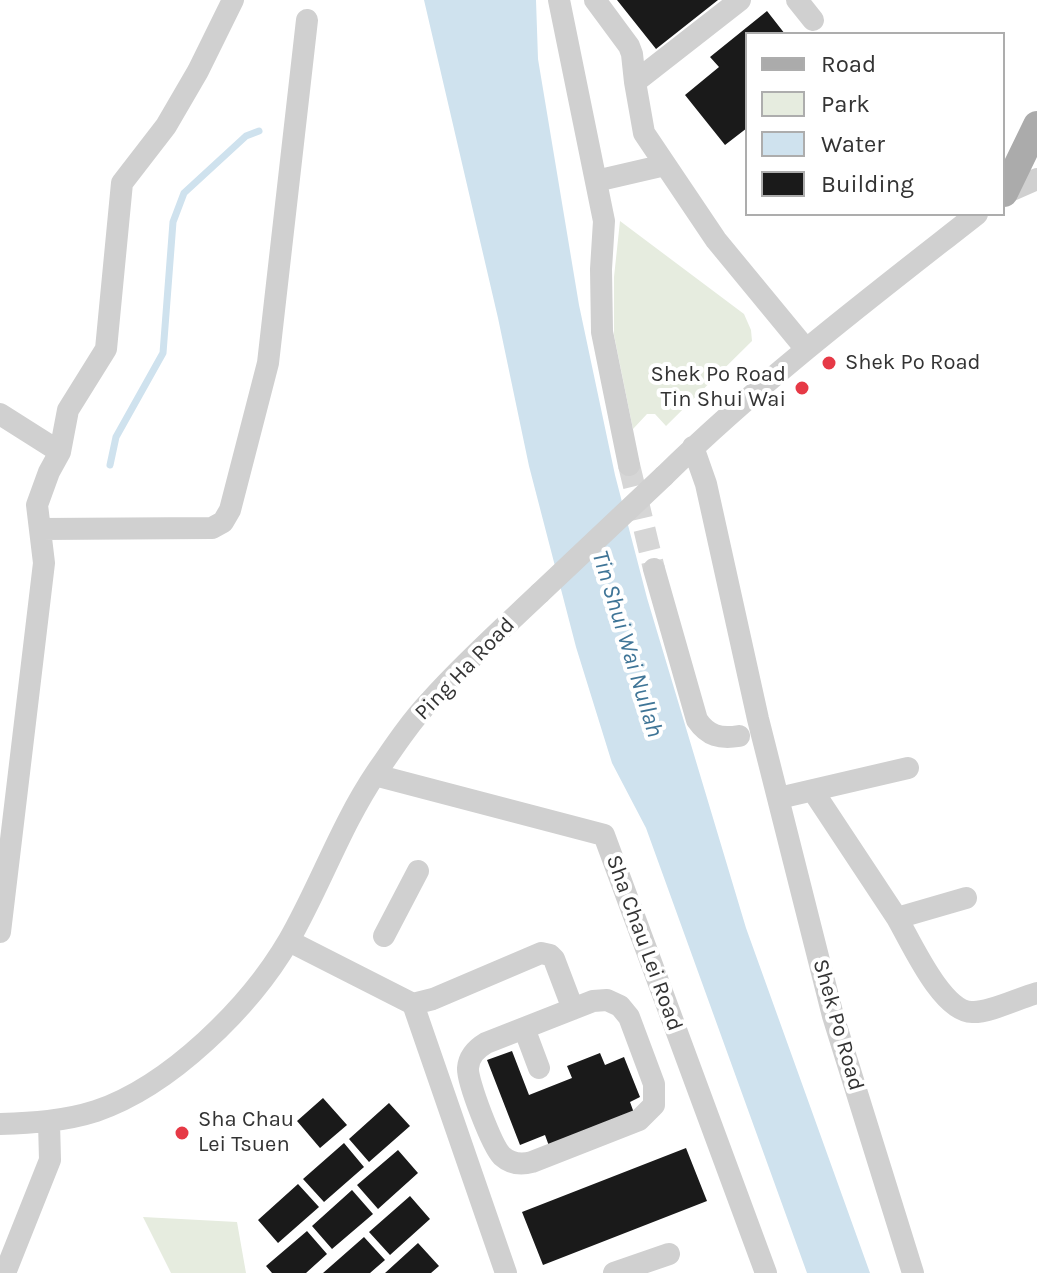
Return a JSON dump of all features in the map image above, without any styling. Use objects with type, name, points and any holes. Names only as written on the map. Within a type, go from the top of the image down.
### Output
[{"type":"main road","points":[[1005,191],[1037,125]]},
{"type":"street","points":[[0,932],[44,563],[37,505],[60,452],[68,410],[106,349],[122,183],[166,126],[198,71],[233,0]]},
{"type":"street","points":[[559,0],[604,221],[602,332],[629,465]]},
{"type":"street","points":[[595,0],[629,46],[641,124],[665,165],[716,240],[805,348]]},
{"type":"street","points":[[635,82],[740,0]]},
{"type":"street","points":[[797,0],[813,20]]},
{"type":"street","points":[[40,529],[212,528],[223,522],[230,510],[268,363],[307,20]]},
{"type":"street","points":[[596,181],[665,165]]},
{"type":"street","points":[[1005,193],[1037,179]]},
{"type":"street","name":"Ping Ha Road","points":[[0,1124],[49,1122],[96,1111],[138,1093],[209,1038],[238,1009],[289,941],[349,819],[375,775],[428,702],[693,447],[805,348],[974,216]]},
{"type":"street","points":[[0,414],[60,452]]},
{"type":"street","name":"Shek Po Road","points":[[693,447],[706,484],[758,719],[833,1016],[913,1273]]},
{"type":"street","points":[[654,569],[697,720],[706,732],[718,737],[739,736]]},
{"type":"street","points":[[779,798],[908,768]]},
{"type":"street","name":"Sha Chau Lei Road","points":[[375,775],[604,835],[766,1273]]},
{"type":"street","points":[[813,791],[897,918],[944,997],[956,1008],[971,1013],[1037,993]]},
{"type":"street","points":[[384,936],[418,871]]},
{"type":"street","points":[[897,918],[966,898]]},
{"type":"street","points":[[289,941],[413,1004],[433,999],[541,953],[550,955],[573,1009]]},
{"type":"street","points":[[600,1000],[614,1002],[625,1011],[654,1084],[654,1105],[639,1120],[525,1164],[511,1162],[499,1153],[468,1073],[470,1058],[479,1047],[573,1009],[600,1000]]},
{"type":"street","points":[[413,1004],[506,1273]]},
{"type":"street","points":[[524,1028],[539,1068]]},
{"type":"street","points":[[5,1273],[50,1160],[49,1122]]},
{"type":"street","points":[[614,1273],[669,1254]]},
{"type":"green space","points":[[620,221],[744,314],[751,330],[752,341],[666,426],[655,414],[647,414],[633,429],[614,335],[614,277]]},
{"type":"green space","points":[[143,1217],[237,1222],[246,1273],[171,1273]]},
{"type":"water","name":"Tin Shui Wai Nullah","points":[[424,0],[536,0],[538,59],[579,305],[615,475],[647,598],[746,928],[870,1273],[807,1273],[646,828],[612,763],[576,647],[529,466]]},
{"type":"building","points":[[617,0],[718,0],[656,49]]},
{"type":"building","points":[[767,11],[783,32],[745,32],[745,130],[725,145],[685,95],[719,67],[710,57]]},
{"type":"building","points":[[512,1051],[529,1095],[572,1078],[567,1066],[600,1053],[605,1065],[624,1057],[640,1097],[630,1102],[634,1113],[549,1146],[545,1135],[520,1145],[487,1060]]},
{"type":"building","points":[[323,1098],[347,1125],[320,1148],[297,1121]]},
{"type":"building","points":[[389,1103],[410,1126],[369,1162],[349,1139]]},
{"type":"building","points":[[344,1143],[364,1167],[324,1202],[303,1179]]},
{"type":"building","points":[[686,1148],[707,1201],[543,1265],[522,1212]]},
{"type":"building","points":[[398,1150],[418,1173],[378,1209],[357,1185]]},
{"type":"building","points":[[298,1184],[319,1207],[278,1243],[258,1220]]},
{"type":"building","points":[[352,1190],[373,1214],[332,1249],[312,1226]]},
{"type":"building","points":[[410,1196],[430,1219],[390,1255],[369,1232]]},
{"type":"building","points":[[307,1231],[327,1254],[306,1273],[272,1273],[266,1266]]},
{"type":"building","points":[[364,1237],[385,1260],[370,1273],[323,1273]]},
{"type":"building","points":[[418,1243],[439,1266],[431,1273],[385,1273]]},
{"type":"waterway","points":[[110,465],[116,437],[163,353],[173,222],[184,193],[246,136],[259,131]]},
{"type":"tunnel","points":[[629,465],[654,569]]},
{"type":"place","name":"Shek Po Road","points":[[829,363]]},
{"type":"place","name":"Shek Po Road Tin Shui Wai","points":[[802,388]]},
{"type":"place","name":"Sha Chau Lei Tsuen","points":[[182,1133]]}]
